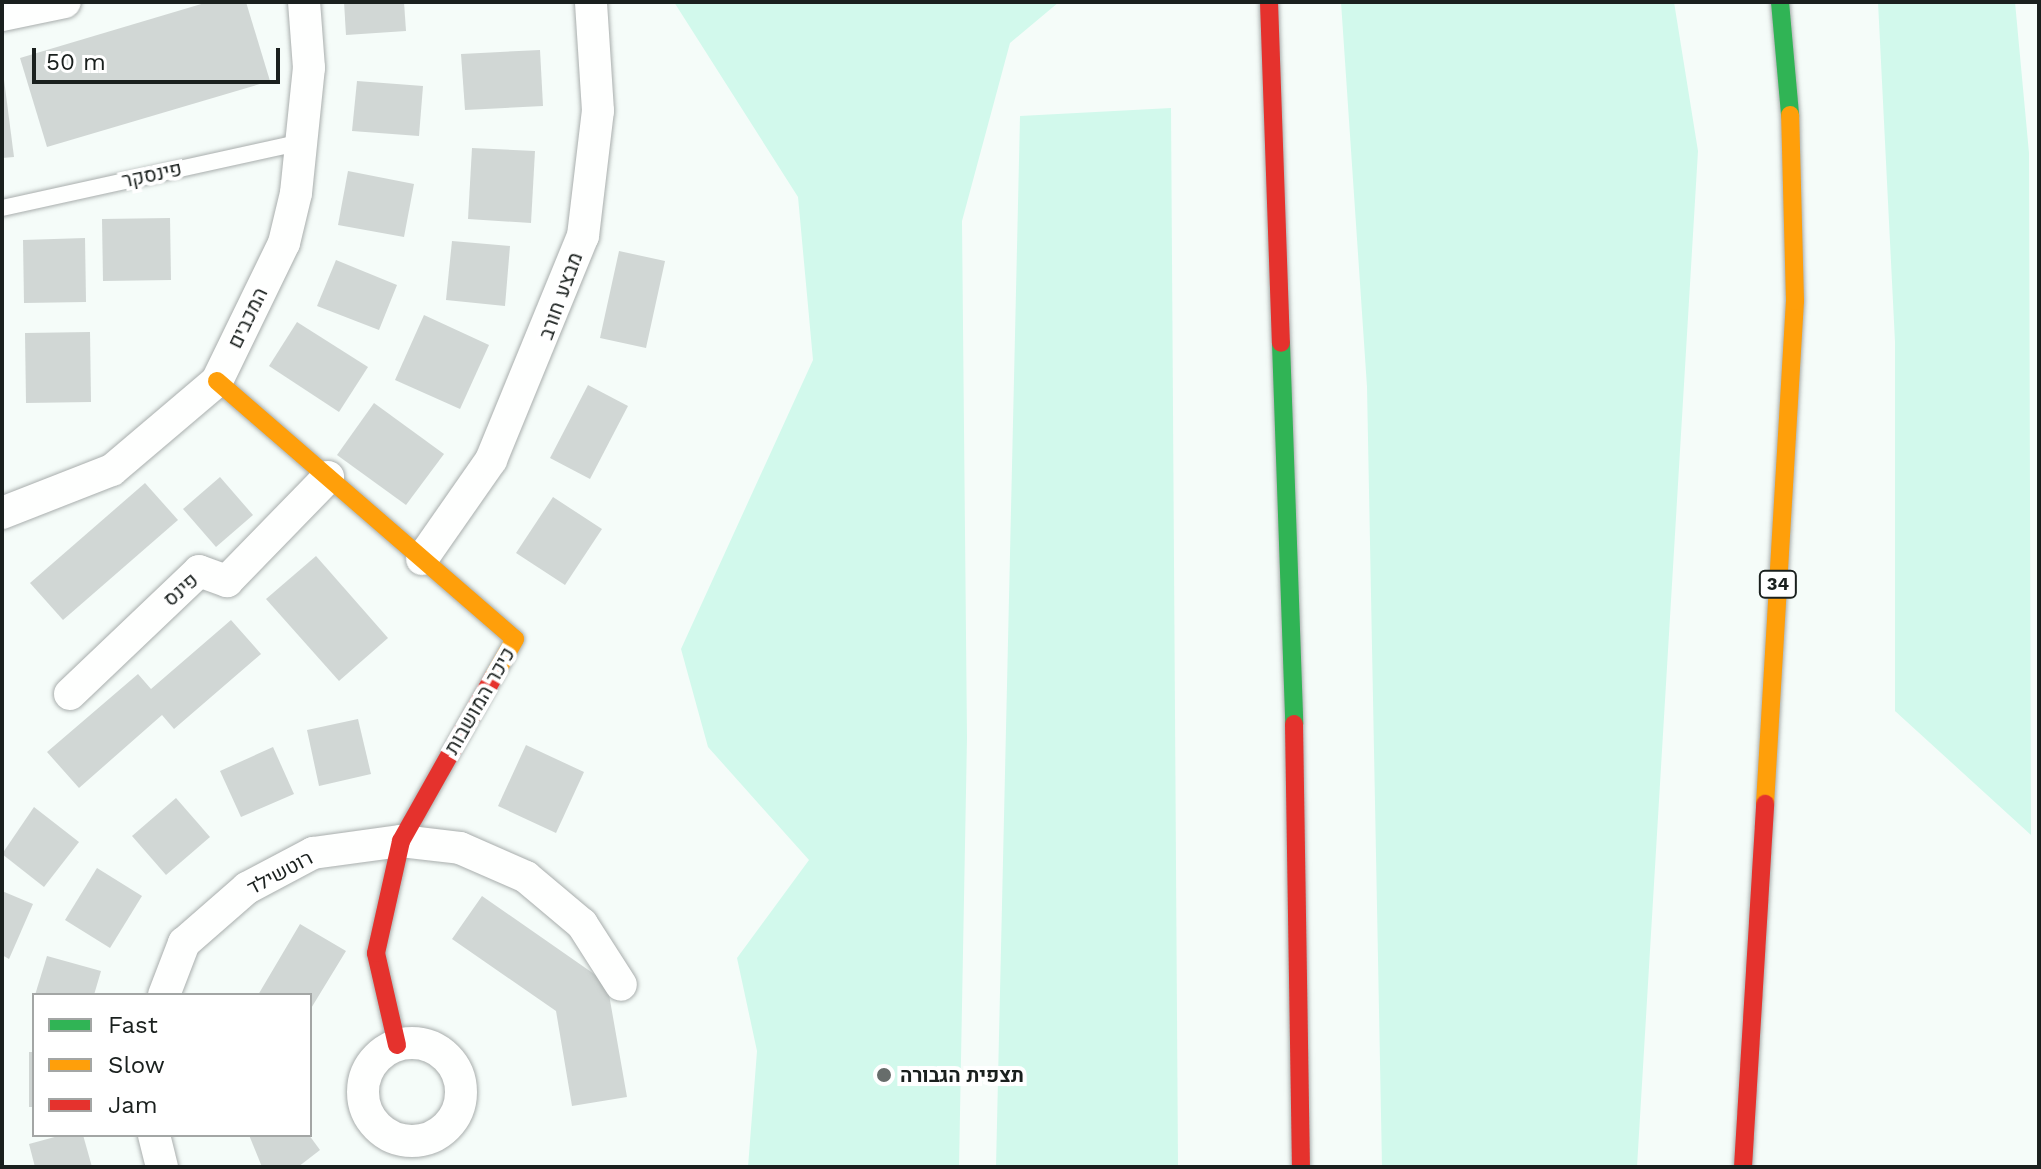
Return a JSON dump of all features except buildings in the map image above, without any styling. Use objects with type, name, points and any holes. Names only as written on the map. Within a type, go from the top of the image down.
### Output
[{"type":"main road","points":[[1269,2],[1299,863],[1301,1167]]},
{"type":"main road","name":"34","points":[[1743,1167],[1795,301],[1795,175],[1780,2]]},
{"type":"main road","name":"כיכר המושבות","points":[[217,381],[515,639],[401,841],[376,953],[397,1045]]},
{"type":"street","points":[[2,15],[65,2]]},
{"type":"street","name":"המכבים","points":[[2,513],[112,470],[217,381],[284,243],[302,142],[309,68],[304,2]]},
{"type":"street","name":"מבצע חורב","points":[[422,559],[491,460],[583,236],[598,111],[591,2]]},
{"type":"street","name":"פינס","points":[[70,694],[199,571],[227,581],[328,477]]},
{"type":"street","name":"רוטשילד","points":[[165,993],[184,943],[247,888],[313,853],[401,841],[460,848],[526,877],[582,924],[621,985]]},
{"type":"street","points":[[154,1137],[162,1167]]},
{"type":"lane","name":"פינסקר","points":[[2,208],[302,142]]},
{"type":"green space","points":[[674,2],[1059,2],[1010,43],[962,221],[967,738],[959,1167],[748,1167],[757,1051],[737,958],[809,860],[708,747],[681,649],[813,360],[798,197]]},
{"type":"green space","points":[[1341,2],[1674,2],[1698,151],[1637,1167],[1382,1167],[1367,387]]},
{"type":"green space","points":[[1878,2],[2015,2],[2029,153],[2031,835],[1895,711],[1895,342]]},
{"type":"green space","points":[[1171,108],[1178,1167],[996,1167],[1020,116]]},
{"type":"traffic: fast","points":[[1780,2],[1790,115]]},
{"type":"traffic: fast","points":[[1281,343],[1294,724]]},
{"type":"traffic: slow","points":[[1765,804],[1795,301],[1790,115]]},
{"type":"traffic: slow","points":[[217,381],[515,639],[493,678]]},
{"type":"traffic: jam","points":[[1269,2],[1281,343]]},
{"type":"traffic: jam","points":[[397,1045],[376,953],[401,841],[493,678]]},
{"type":"traffic: jam","points":[[1294,724],[1301,1167]]},
{"type":"traffic: jam","points":[[1743,1167],[1765,804]]},
{"type":"place","name":"תצפית הגבורה","points":[[884,1075]]}]
